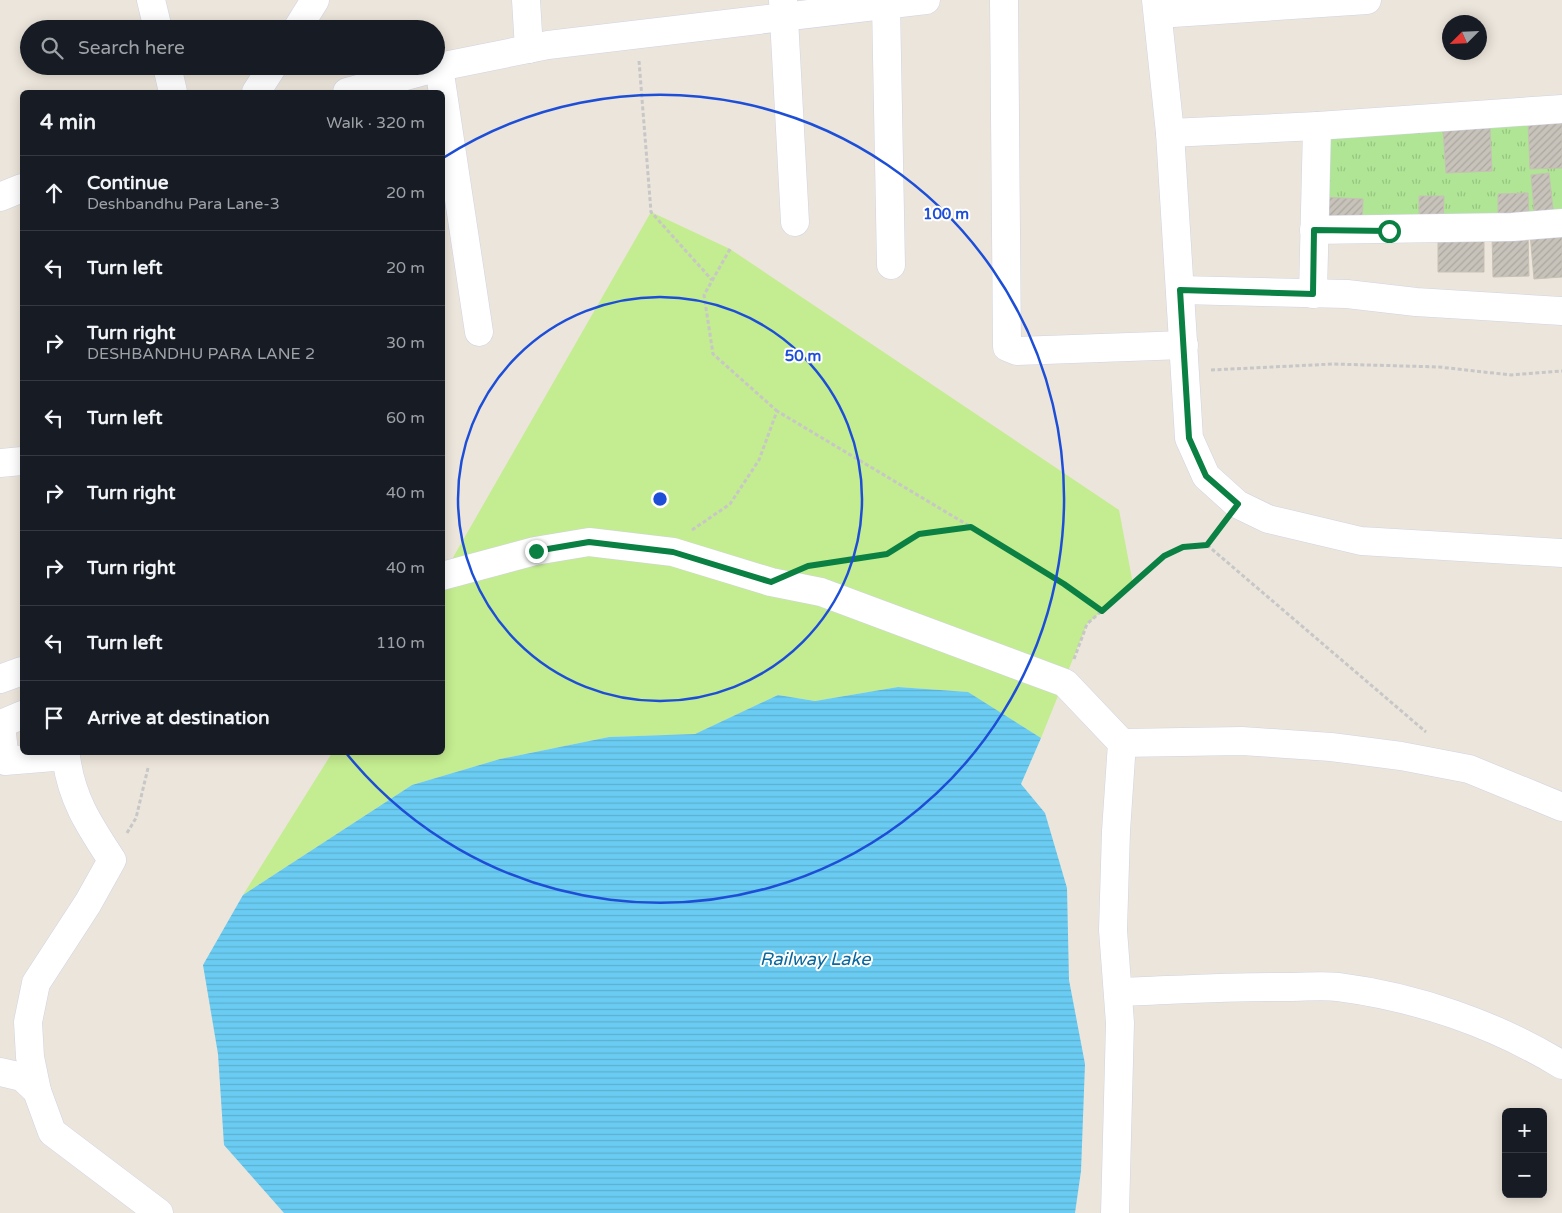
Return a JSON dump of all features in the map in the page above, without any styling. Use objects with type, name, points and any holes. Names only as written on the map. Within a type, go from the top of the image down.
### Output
[{"type":"street","points":[[151,0],[156,20]]},
{"type":"street","points":[[302,20],[315,0]]},
{"type":"street","points":[[526,0],[529,48]]},
{"type":"street","points":[[445,66],[529,48],[637,33],[784,8],[886,4],[926,0]]},
{"type":"street","points":[[1004,0],[1007,347],[1017,351],[1184,358]]},
{"type":"street","points":[[1367,0],[1157,7],[1170,133],[1189,438],[1206,476],[1238,504],[1268,519],[1361,540],[1562,553]]},
{"type":"street","points":[[886,4],[890,265]]},
{"type":"street","points":[[784,8],[795,222]]},
{"type":"street","points":[[169,75],[173,90]]},
{"type":"street","points":[[257,90],[267,75]]},
{"type":"street","points":[[354,90],[410,75]]},
{"type":"street","points":[[441,75],[443,90]]},
{"type":"street","points":[[445,101],[479,332]]},
{"type":"street","points":[[1170,133],[1317,126],[1562,109]]},
{"type":"street","points":[[1313,294],[1317,126]]},
{"type":"street","points":[[0,197],[20,189]]},
{"type":"street","points":[[1314,230],[1512,227],[1562,223]]},
{"type":"street","points":[[1180,290],[1346,294],[1425,303],[1562,310]]},
{"type":"street","points":[[0,464],[20,461]]},
{"type":"street","points":[[445,575],[536,551],[589,542],[673,552],[771,582],[821,592],[1065,683],[1122,743],[1242,741],[1330,747],[1401,756],[1469,768],[1562,807]]},
{"type":"street","points":[[0,679],[20,672]]},
{"type":"street","points":[[20,716],[0,724],[6,761],[66,756],[69,778],[83,817],[112,860],[88,903],[36,983],[28,1022],[30,1057],[37,1091],[52,1132],[159,1213]]},
{"type":"street","points":[[1115,1213],[1120,1023],[1113,930],[1116,831],[1122,743]]},
{"type":"street","points":[[1118,992],[1256,986],[1336,987],[1400,999],[1459,1017],[1527,1044],[1562,1065]]},
{"type":"street","points":[[0,1072],[22,1078],[37,1091]]},
{"type":"path","points":[[637,33],[651,212],[712,280]]},
{"type":"path","points":[[730,249],[704,295],[713,354],[777,411],[1064,584],[1102,611]]},
{"type":"path","points":[[1184,358],[1439,367],[1511,375],[1562,371]]},
{"type":"path","points":[[673,552],[676,542],[730,504],[759,460],[777,411]]},
{"type":"path","points":[[1207,545],[1238,504]]},
{"type":"path","points":[[817,565],[887,554],[919,534],[971,527]]},
{"type":"path","points":[[1065,683],[1087,624],[1164,556],[1183,547],[1207,545],[1431,737]]},
{"type":"path","points":[[112,860],[136,818],[148,768]]},
{"type":"green space","points":[[1562,109],[1562,222],[1316,230],[1318,128]]},
{"type":"green space","points":[[651,212],[730,249],[1119,510],[1133,584],[1087,624],[1041,738],[967,692],[898,687],[815,701],[778,695],[695,734],[609,737],[500,759],[412,785],[243,895],[331,755],[445,755],[445,572]]},
{"type":"water","name":"Railway Lake","points":[[898,687],[968,692],[1041,738],[1021,784],[1045,813],[1067,888],[1069,980],[1085,1064],[1081,1171],[1075,1213],[284,1213],[224,1145],[218,1054],[203,965],[243,895],[412,785],[500,759],[609,737],[695,734],[778,695],[815,701]]},
{"type":"building","points":[[1562,119],[1562,168],[1530,169],[1528,121]]},
{"type":"building","points":[[1490,127],[1492,171],[1446,173],[1443,129]]},
{"type":"building","points":[[1549,173],[1554,218],[1535,220],[1531,175]]},
{"type":"building","points":[[1528,193],[1529,219],[1498,220],[1498,194]]},
{"type":"building","points":[[1419,196],[1444,196],[1443,228],[1419,229]]},
{"type":"building","points":[[1320,197],[1363,199],[1362,228],[1319,227]]},
{"type":"building","points":[[1562,231],[1562,277],[1534,279],[1530,233]]},
{"type":"building","points":[[1438,232],[1484,233],[1484,272],[1438,272]]},
{"type":"building","points":[[1528,233],[1529,276],[1493,277],[1492,234]]},
{"type":"route","points":[[536,551],[589,542],[673,552],[771,582],[808,566],[887,554],[919,534],[971,527],[1064,584],[1102,611],[1164,556],[1183,547],[1207,545],[1238,504],[1206,476],[1189,438],[1180,290],[1313,294],[1314,230],[1389,231]]}]
